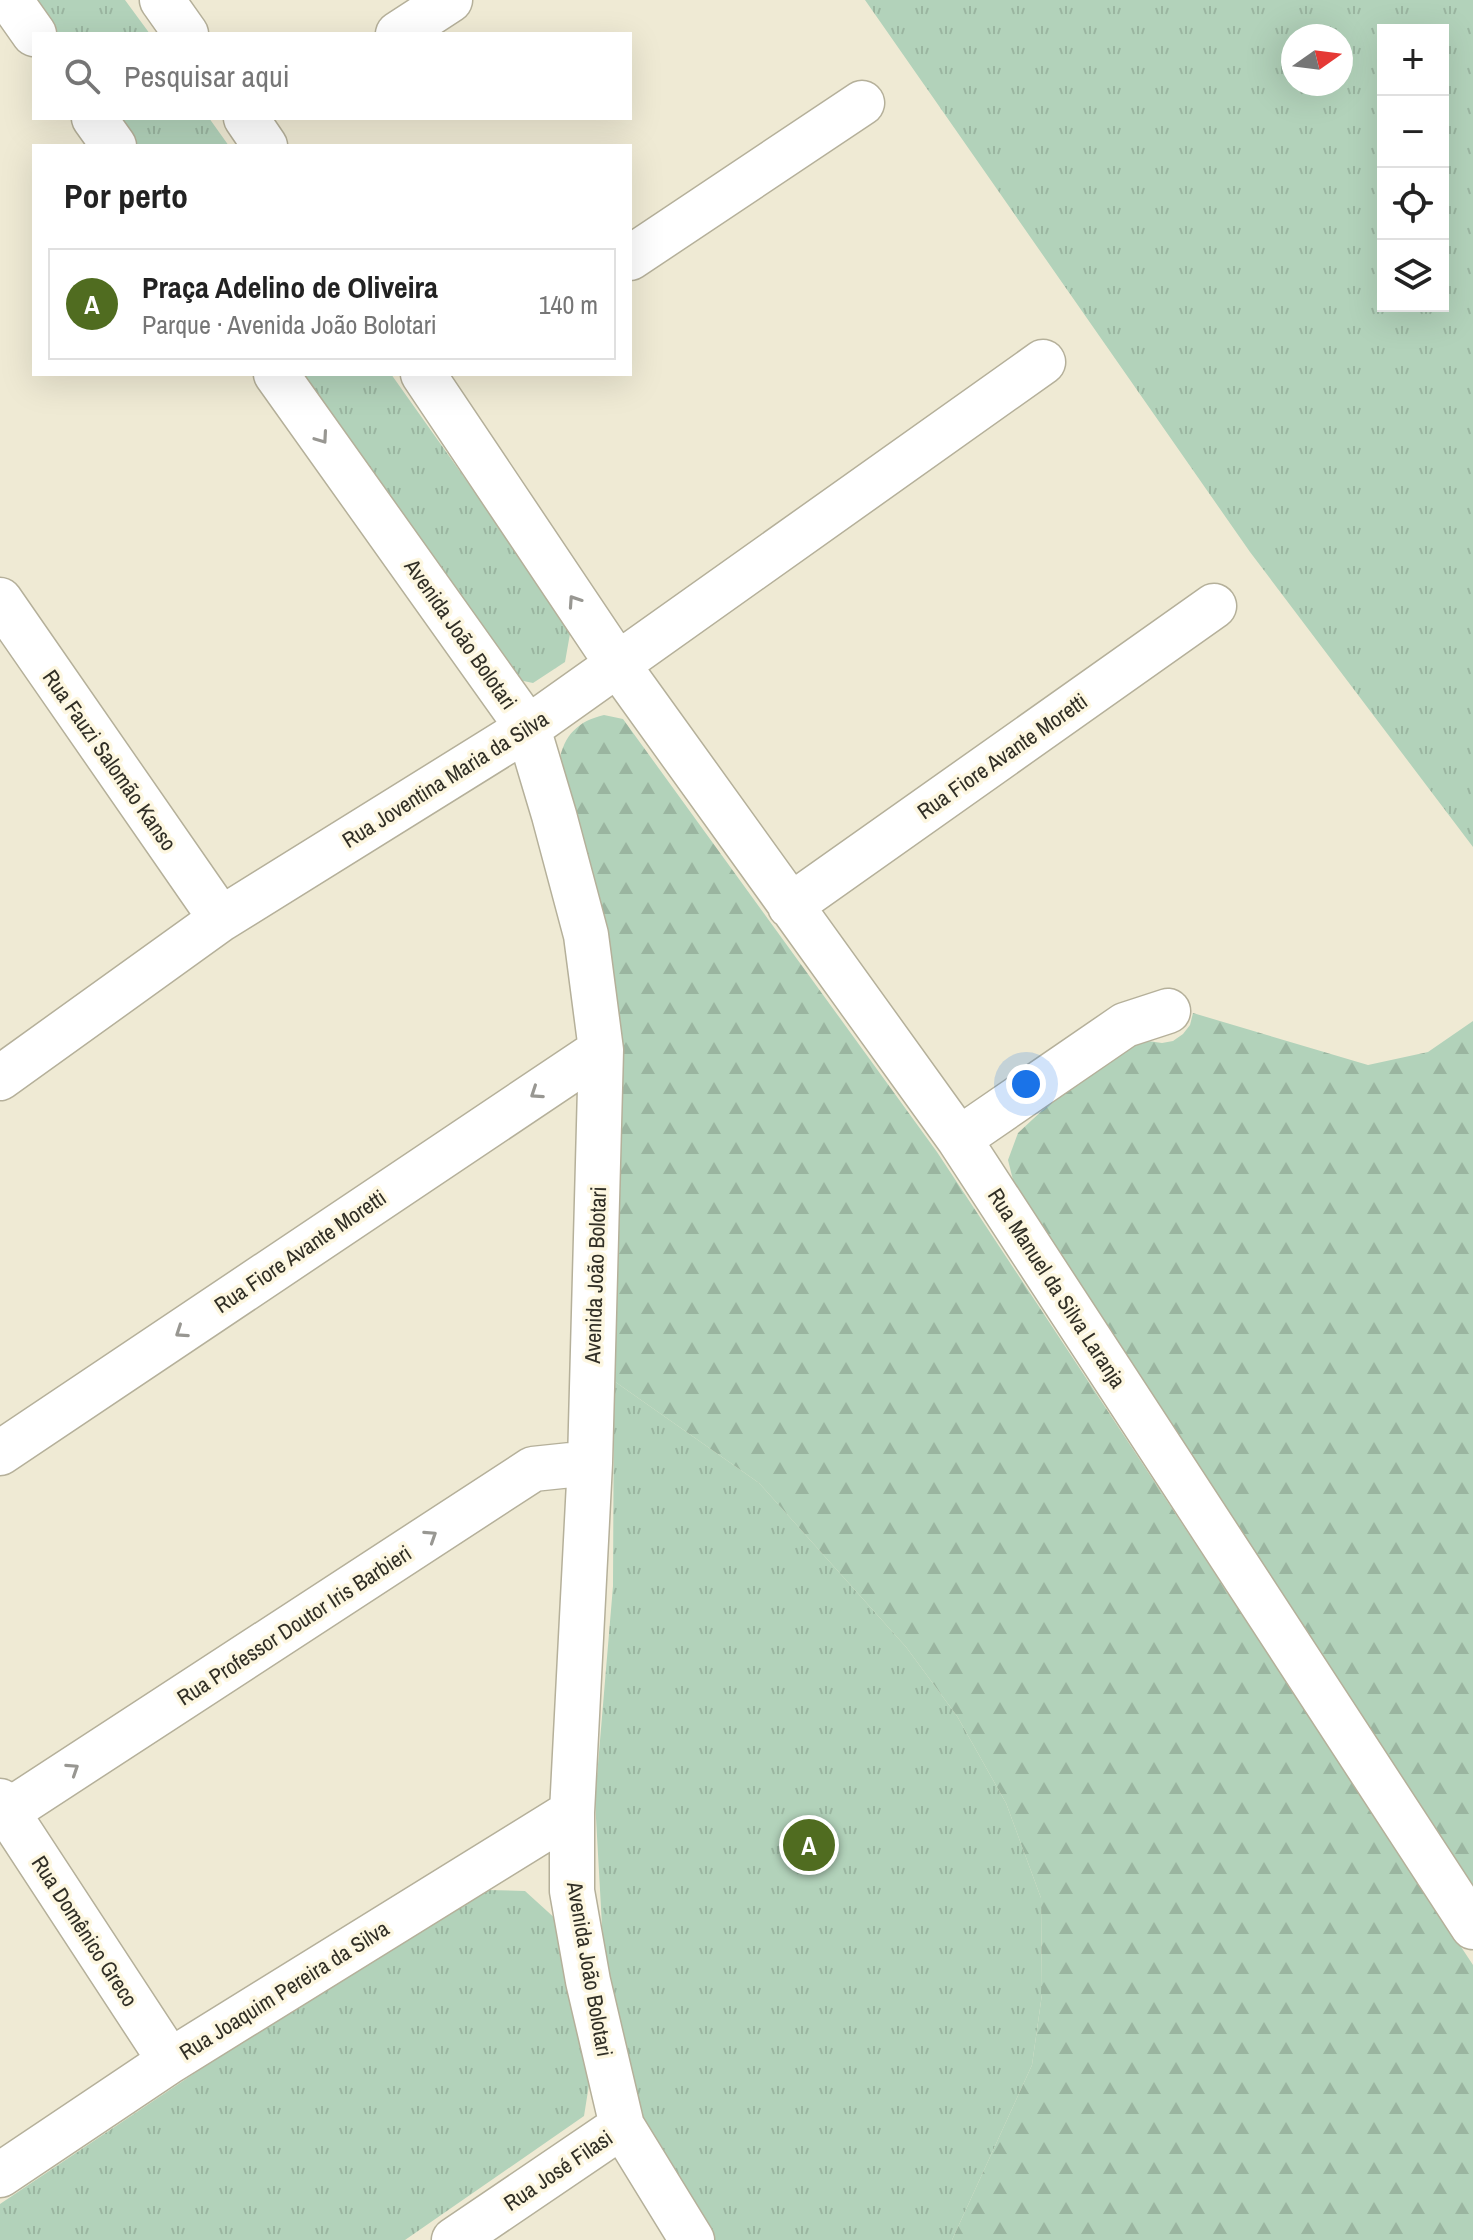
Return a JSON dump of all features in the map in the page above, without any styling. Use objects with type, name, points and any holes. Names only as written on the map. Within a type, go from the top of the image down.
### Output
[{"type":"street","points":[[10,0],[33,32]]},
{"type":"street","points":[[162,0],[185,32]]},
{"type":"street","points":[[401,32],[450,0]]},
{"type":"street","points":[[632,257],[862,103]]},
{"type":"street","points":[[95,120],[113,144]]},
{"type":"street","name":"Rua Joventina Maria da Silva","points":[[0,1078],[221,919],[528,728],[1043,362]]},
{"type":"street","name":"Avenida João Bolotari","points":[[277,376],[528,728],[586,935],[601,1050],[590,1463],[572,1812],[572,1891],[588,1981],[622,2126],[692,2240]]},
{"type":"street","points":[[438,379],[618,665]]},
{"type":"street","name":"Rua Fauzi Salomão Kanso","points":[[0,600],[221,919]]},
{"type":"street","name":"Rua Fiore Avante Moretti","points":[[790,906],[1214,606]]},
{"type":"street","name":"Rua Manuel da Silva Laranja","points":[[618,665],[959,1139],[1473,1927]]},
{"type":"street","points":[[959,1139],[1125,1025],[1168,1011]]},
{"type":"street","name":"Rua Fiore Avante Moretti","points":[[0,1453],[601,1050]]},
{"type":"street","name":"Rua Professor Doutor Iris Barbieri","points":[[4,1807],[533,1469],[590,1463]]},
{"type":"street","name":"Rua Domênico Greco","points":[[4,1807],[170,2061]]},
{"type":"street","name":"Rua Joaquim Pereira da Silva","points":[[0,2175],[170,2061],[572,1812]]},
{"type":"street","name":"Rua José Filasi","points":[[454,2240],[622,2126]]},
{"type":"green space","points":[[34,0],[125,0],[149,32],[55,32]]},
{"type":"green space","points":[[865,0],[1473,0],[1473,847],[1250,552]]},
{"type":"green space","points":[[117,120],[210,120],[228,144],[135,144]]},
{"type":"green space","points":[[299,376],[392,376],[571,628],[565,662],[533,683],[514,679]]},
{"type":"green space","points":[[604,715],[623,719],[937,1152],[1473,1965],[1473,2240],[952,2240],[1032,2065],[1042,1994],[1041,1898],[1006,1803],[957,1716],[906,1647],[759,1483],[614,1381],[623,1041],[605,930],[559,762],[564,744],[574,731],[587,721]]},
{"type":"green space","points":[[1193,1013],[1368,1065],[1428,1052],[1473,1021],[1473,1885],[1014,1184],[1008,1160],[1018,1133],[1062,1092],[1122,1049],[1148,1041],[1173,1041],[1190,1025]]},
{"type":"green space","points":[[614,1381],[759,1483],[906,1647],[957,1716],[1006,1803],[1041,1898],[1042,1994],[1032,2065],[952,2240],[713,2240],[643,2118],[605,1980],[595,1800],[613,1586]]},
{"type":"green space","points":[[487,1890],[525,1891],[558,1921],[591,2072],[584,2116],[405,2240],[0,2240],[0,2204],[452,1900]]},
{"type":"place","name":"Praça Adelino de Oliveira","points":[[809,1845]]}]
